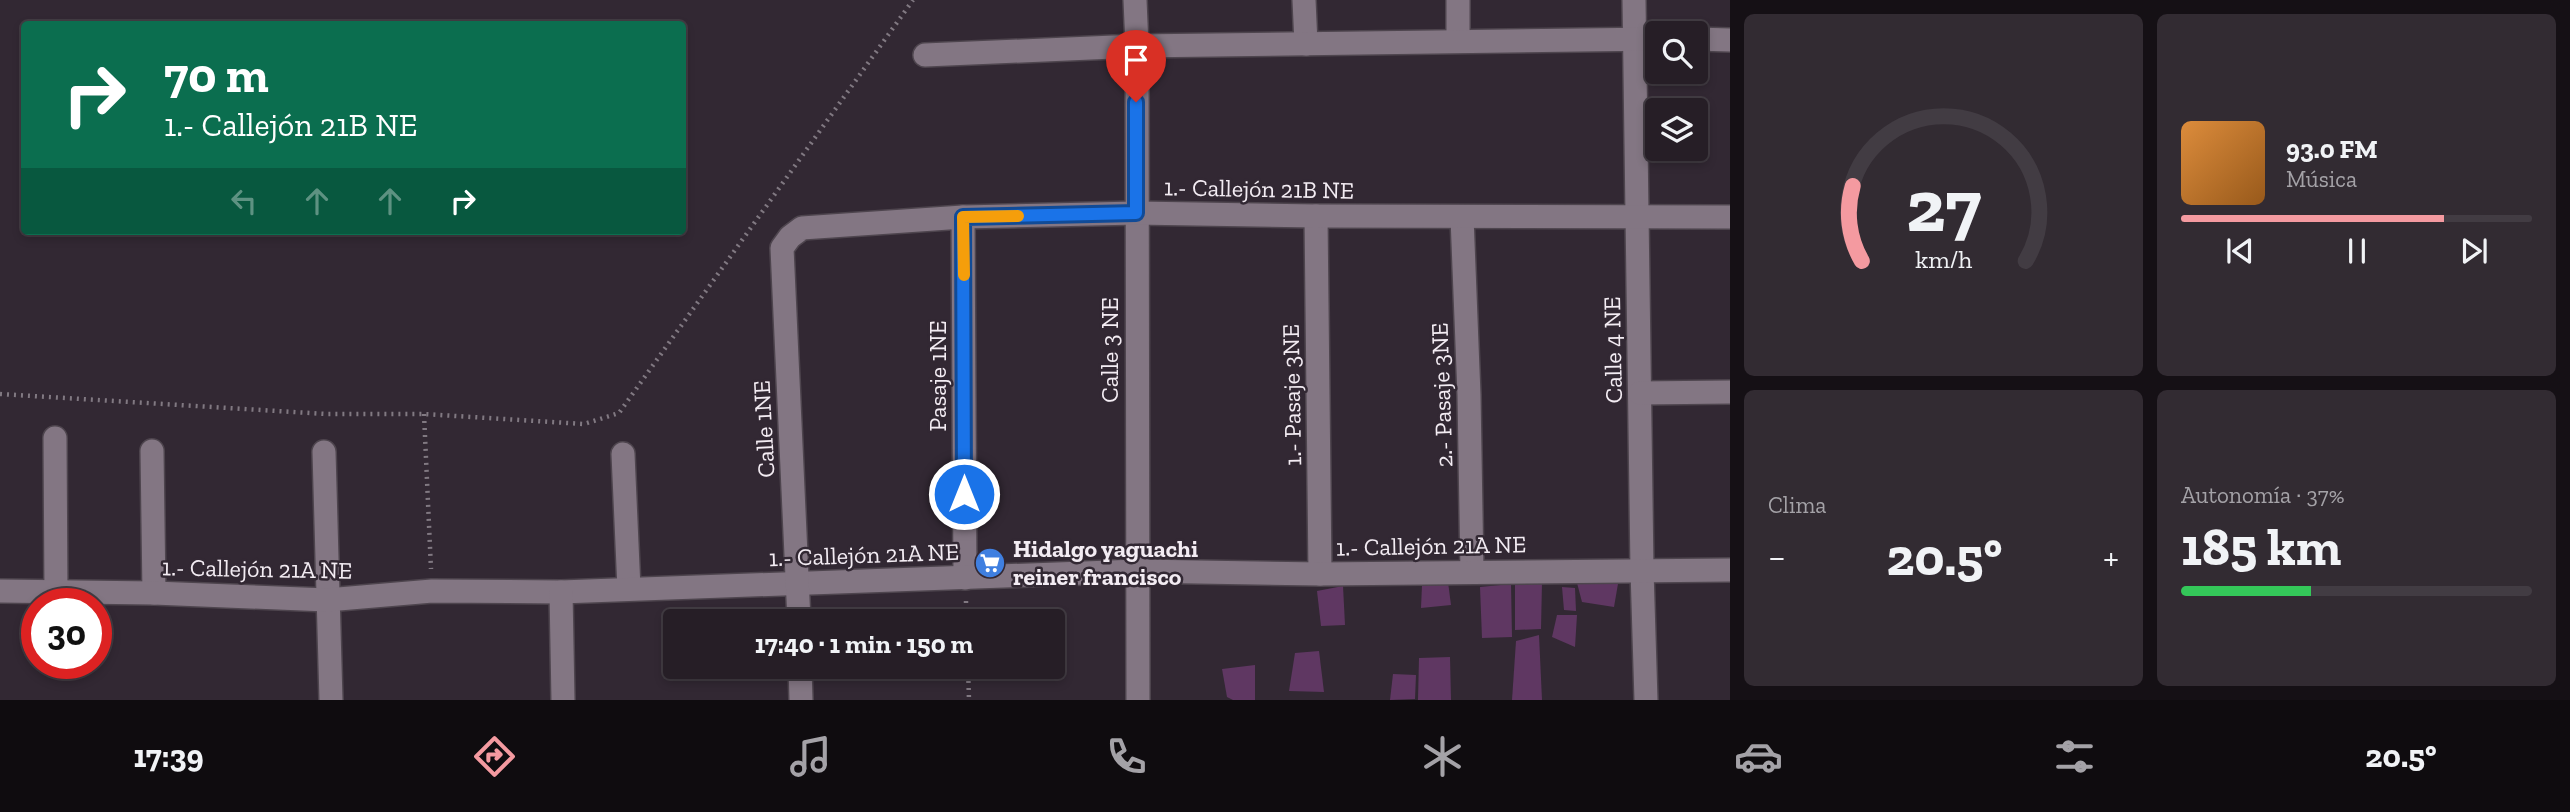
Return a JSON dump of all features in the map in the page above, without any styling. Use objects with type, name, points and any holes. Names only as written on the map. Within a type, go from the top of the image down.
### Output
[{"type":"street","name":"Calle 3 NE","points":[[1135,0],[1138,700]]},
{"type":"street","points":[[1304,0],[1306,44]]},
{"type":"street","points":[[1458,0],[1458,41]]},
{"type":"street","name":"Calle 4 NE","points":[[1634,0],[1645,32]]},
{"type":"street","points":[[925,55],[1137,46],[1645,38]]},
{"type":"street","points":[[1708,39],[1730,40]]},
{"type":"street","name":"Calle 4 NE","points":[[1645,78],[1638,218],[1646,700]]},
{"type":"street","name":"1.- Callejón 21B NE","points":[[790,237],[802,228],[963,217],[1136,213],[1730,217]]},
{"type":"street","name":"1.- Pasaje 3NE","points":[[1317,216],[1320,574]]},
{"type":"street","name":"Pasaje 1NE","points":[[963,217],[965,578]]},
{"type":"street","name":"2.- Pasaje 3NE","points":[[1462,217],[1472,572]]},
{"type":"street","name":"Calle 1NE","points":[[790,237],[782,248],[799,609]]},
{"type":"street","points":[[1640,393],[1730,392]]},
{"type":"street","points":[[55,438],[56,588]]},
{"type":"street","points":[[152,452],[154,593]]},
{"type":"street","points":[[324,453],[331,700]]},
{"type":"street","points":[[623,454],[629,589]]},
{"type":"street","name":"1.- Callejón 21A NE","points":[[112,593],[327,600],[432,591],[561,592],[1138,572],[1320,574],[1730,570]]},
{"type":"street","name":"1.- Callejón 21A NE","points":[[0,591],[21,592]]},
{"type":"street","points":[[561,592],[563,700]]},
{"type":"street","points":[[800,679],[801,700]]},
{"type":"path","points":[[0,394],[326,414],[424,414],[584,424],[619,413],[913,0]]},
{"type":"path","points":[[424,414],[432,591]]},
{"type":"path","points":[[968,679],[969,700]]},
{"type":"building","points":[[1619,578],[1614,607],[1582,602],[1576,579]]},
{"type":"building","points":[[1448,582],[1451,605],[1421,608],[1422,585]]},
{"type":"building","points":[[1515,582],[1542,582],[1541,629],[1515,630]]},
{"type":"building","points":[[1511,584],[1512,637],[1482,638],[1480,587]]},
{"type":"building","points":[[1343,586],[1345,625],[1321,626],[1317,591]]},
{"type":"building","points":[[1562,587],[1575,588],[1576,611],[1564,610]]},
{"type":"building","points":[[1557,615],[1577,615],[1575,647],[1552,637]]},
{"type":"building","points":[[1539,635],[1542,700],[1512,700],[1516,641]]},
{"type":"building","points":[[1319,651],[1324,692],[1289,691],[1295,653]]},
{"type":"building","points":[[1450,657],[1451,700],[1418,700],[1419,658]]},
{"type":"building","points":[[1255,665],[1255,700],[1233,700],[1227,697],[1222,669]]},
{"type":"building","points":[[1393,674],[1416,675],[1415,699],[1390,700]]},
{"type":"slow traffic","points":[[964,275],[963,217],[1018,216]]},
{"type":"place","name":"Hidalgo yaguachi reiner francisco","points":[[990,563]]},
{"type":"route","points":[[964,494],[963,217],[1136,213],[1136,102]]}]
